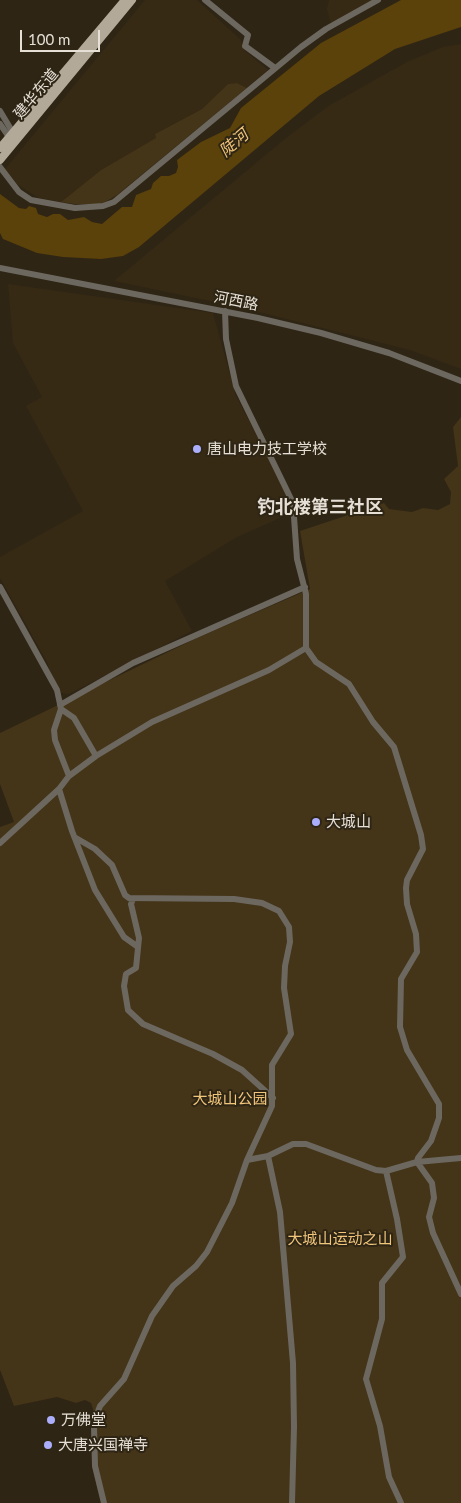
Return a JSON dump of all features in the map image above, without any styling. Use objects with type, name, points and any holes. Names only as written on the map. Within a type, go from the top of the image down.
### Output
[{"type":"main road","name":"建华东道","points":[[0,160],[13,137],[125,0]]},
{"type":"main road","name":"建华东道","points":[[0,148],[13,137],[132,0]]},
{"type":"street","points":[[205,0],[248,35],[245,46],[275,68]]},
{"type":"street","points":[[0,167],[19,192],[31,200],[75,208],[104,206],[114,202],[275,68],[326,29],[378,0]]},
{"type":"street","points":[[0,112],[13,137]]},
{"type":"street","points":[[0,124],[13,137]]},
{"type":"street","name":"河西路","points":[[0,268],[225,312],[338,338],[390,353],[461,381]]},
{"type":"street","points":[[225,312],[226,339],[236,386],[293,503],[297,559],[305,587],[306,648],[316,662],[349,684],[373,722],[394,747],[421,835],[423,849],[407,880],[407,904],[416,934],[416,952],[401,979],[400,1027],[407,1050],[439,1104],[439,1118],[431,1141],[418,1158],[418,1162],[432,1183],[434,1198],[429,1216],[433,1233],[461,1294]]},
{"type":"street","points":[[0,587],[57,690],[61,707],[54,730],[55,740],[69,776]]},
{"type":"street","points":[[61,707],[133,663],[305,587]]},
{"type":"street","points":[[0,842],[59,789],[69,776],[96,756],[152,722],[269,670],[306,648]]},
{"type":"street","points":[[61,707],[74,718],[96,756]]},
{"type":"street","points":[[59,789],[72,832],[76,838],[94,890],[124,937],[138,947]]},
{"type":"street","points":[[76,838],[94,848],[112,865],[125,895],[133,899],[234,899],[262,903],[280,911],[290,932],[284,988],[291,1034],[272,1065],[272,1106],[247,1160],[232,1203],[207,1252],[196,1266],[173,1286],[152,1316],[124,1379],[100,1406],[94,1426],[95,1466],[104,1503]]},
{"type":"street","points":[[133,899],[131,904],[138,929],[138,947],[136,968],[126,974],[124,986],[128,1010],[143,1024],[212,1054],[242,1070],[273,1098]]},
{"type":"street","points":[[247,1160],[268,1156],[285,1147],[306,1144],[376,1170],[386,1171],[418,1162],[461,1158]]},
{"type":"street","points":[[268,1156],[280,1212],[292,1343],[294,1427],[292,1503]]},
{"type":"street","points":[[386,1171],[403,1257],[382,1283],[382,1319],[366,1378],[380,1426],[389,1477],[401,1503]]},
{"type":"shaded area","points":[[145,0],[197,0],[240,39],[244,50],[268,70],[247,88],[237,83],[228,84],[202,109],[155,134],[157,138],[101,170],[61,202],[39,198],[18,185],[5,169]]},
{"type":"shaded area","points":[[329,0],[373,0],[331,24],[327,9]]},
{"type":"shaded area","points":[[461,44],[461,369],[410,350],[239,307],[114,281],[286,138],[330,105],[407,62],[443,47]]},
{"type":"shaded area","points":[[8,284],[213,313],[236,396],[296,511],[237,537],[165,581],[192,631],[69,694],[60,693],[50,674],[48,664],[0,578],[0,557],[83,511],[26,406],[42,397],[13,343]]},
{"type":"green space","points":[[237,83],[247,88],[117,195],[102,204],[61,202],[101,170],[156,138],[155,134],[202,109],[228,84]]},
{"type":"green space","name":"大城山公园","points":[[461,417],[461,1503],[101,1503],[92,1467],[91,1423],[93,1409],[91,1403],[85,1400],[76,1403],[57,1397],[14,1406],[0,1370],[0,827],[14,822],[0,784],[0,733],[197,638],[310,589],[300,531],[384,503],[389,509],[412,512],[423,508],[438,510],[450,504],[451,492],[444,479],[458,466],[453,427]]},
{"type":"water","name":"陡河","points":[[401,0],[461,0],[461,27],[395,49],[319,96],[139,247],[123,256],[101,259],[63,257],[37,253],[3,239],[0,233],[0,194],[19,208],[26,209],[29,206],[36,208],[38,214],[47,217],[53,214],[60,214],[68,220],[84,217],[92,222],[102,224],[122,207],[132,207],[136,195],[151,189],[153,183],[161,176],[169,176],[176,173],[178,167],[177,160],[201,142],[230,128],[241,108],[321,43]]},
{"type":"place","name":"唐山电力技工学校","points":[[197,449]]},
{"type":"place","name":"大城山","points":[[316,822]]},
{"type":"place","name":"万佛堂","points":[[51,1420]]},
{"type":"place","name":"大唐兴国禅寺","points":[[48,1445]]},
{"type":"district","name":"钓北楼第三社区","points":[[320,507]]},
{"type":"park label","name":"大城山运动之山","points":[[340,1239]]}]
